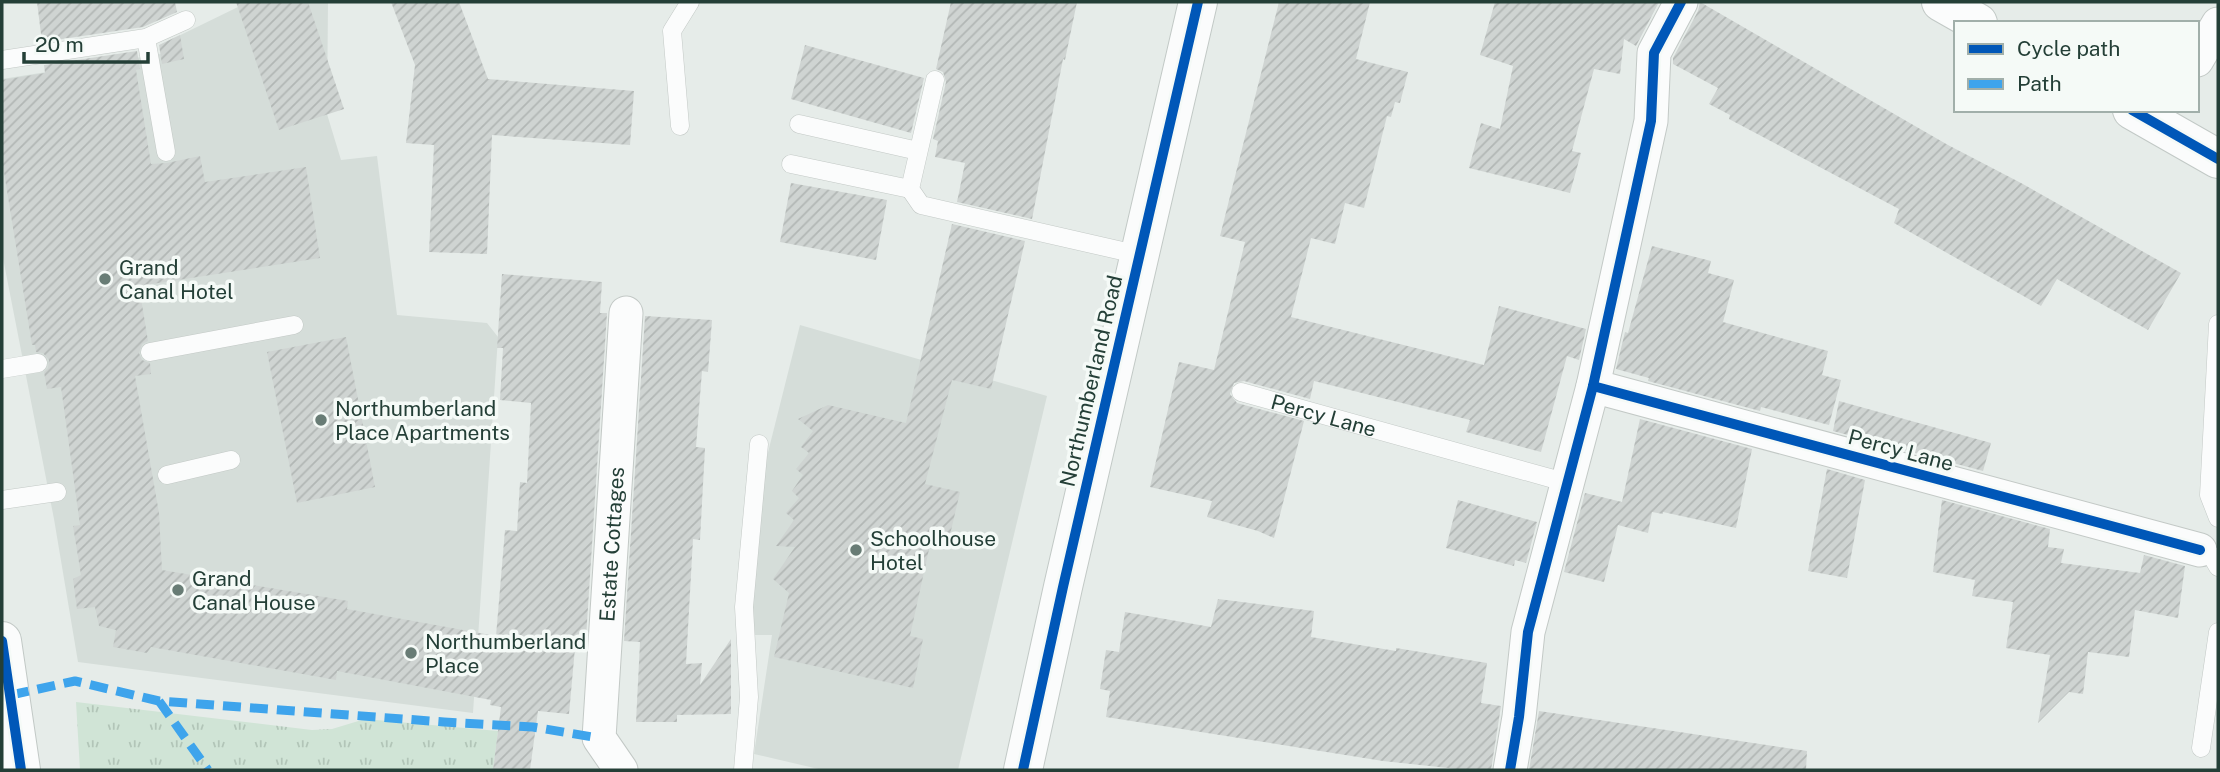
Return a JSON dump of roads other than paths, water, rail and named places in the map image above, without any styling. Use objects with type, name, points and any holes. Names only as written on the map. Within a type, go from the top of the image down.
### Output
[{"type":"main road","name":"Northumberland Road","points":[[1023,770],[1198,2]]},
{"type":"main road","points":[[1941,2],[1974,21]]},
{"type":"main road","points":[[2154,115],[2218,159]]},
{"type":"main road","points":[[2,647],[21,770]]},
{"type":"street","points":[[1510,770],[1528,632],[1593,386],[1651,121],[1654,53],[1681,2]]},
{"type":"street","points":[[2199,57],[2218,24]]},
{"type":"street","name":"Estate Cottages","points":[[621,770],[599,738],[626,313]]},
{"type":"street","name":"Percy Lane","points":[[1593,386],[2209,558]]},
{"type":"lane","points":[[680,126],[672,31],[690,2]]},
{"type":"lane","points":[[2,60],[146,38],[186,20]]},
{"type":"lane","points":[[146,38],[166,152]]},
{"type":"lane","points":[[910,188],[935,80]]},
{"type":"lane","points":[[799,124],[919,151]]},
{"type":"lane","points":[[791,164],[910,188],[921,205],[1140,255]]},
{"type":"lane","points":[[150,352],[294,324]]},
{"type":"lane","points":[[2218,324],[2209,495],[2218,518]]},
{"type":"lane","points":[[2,369],[38,363]]},
{"type":"lane","name":"Percy Lane","points":[[1241,392],[1568,483]]},
{"type":"lane","points":[[743,770],[748,697],[744,607],[759,444]]},
{"type":"lane","points":[[166,475],[231,460]]},
{"type":"lane","points":[[2,500],[57,492]]},
{"type":"lane","points":[[2201,748],[2218,632]]},
{"type":"place","name":"Grand Canal Hotel","points":[[105,279]]},
{"type":"place","name":"Northumberland Place Apartments","points":[[321,420]]},
{"type":"place","name":"Schoolhouse Hotel","points":[[856,550]]},
{"type":"place","name":"Grand Canal House","points":[[178,590]]},
{"type":"place","name":"Northumberland Place","points":[[411,653]]}]
